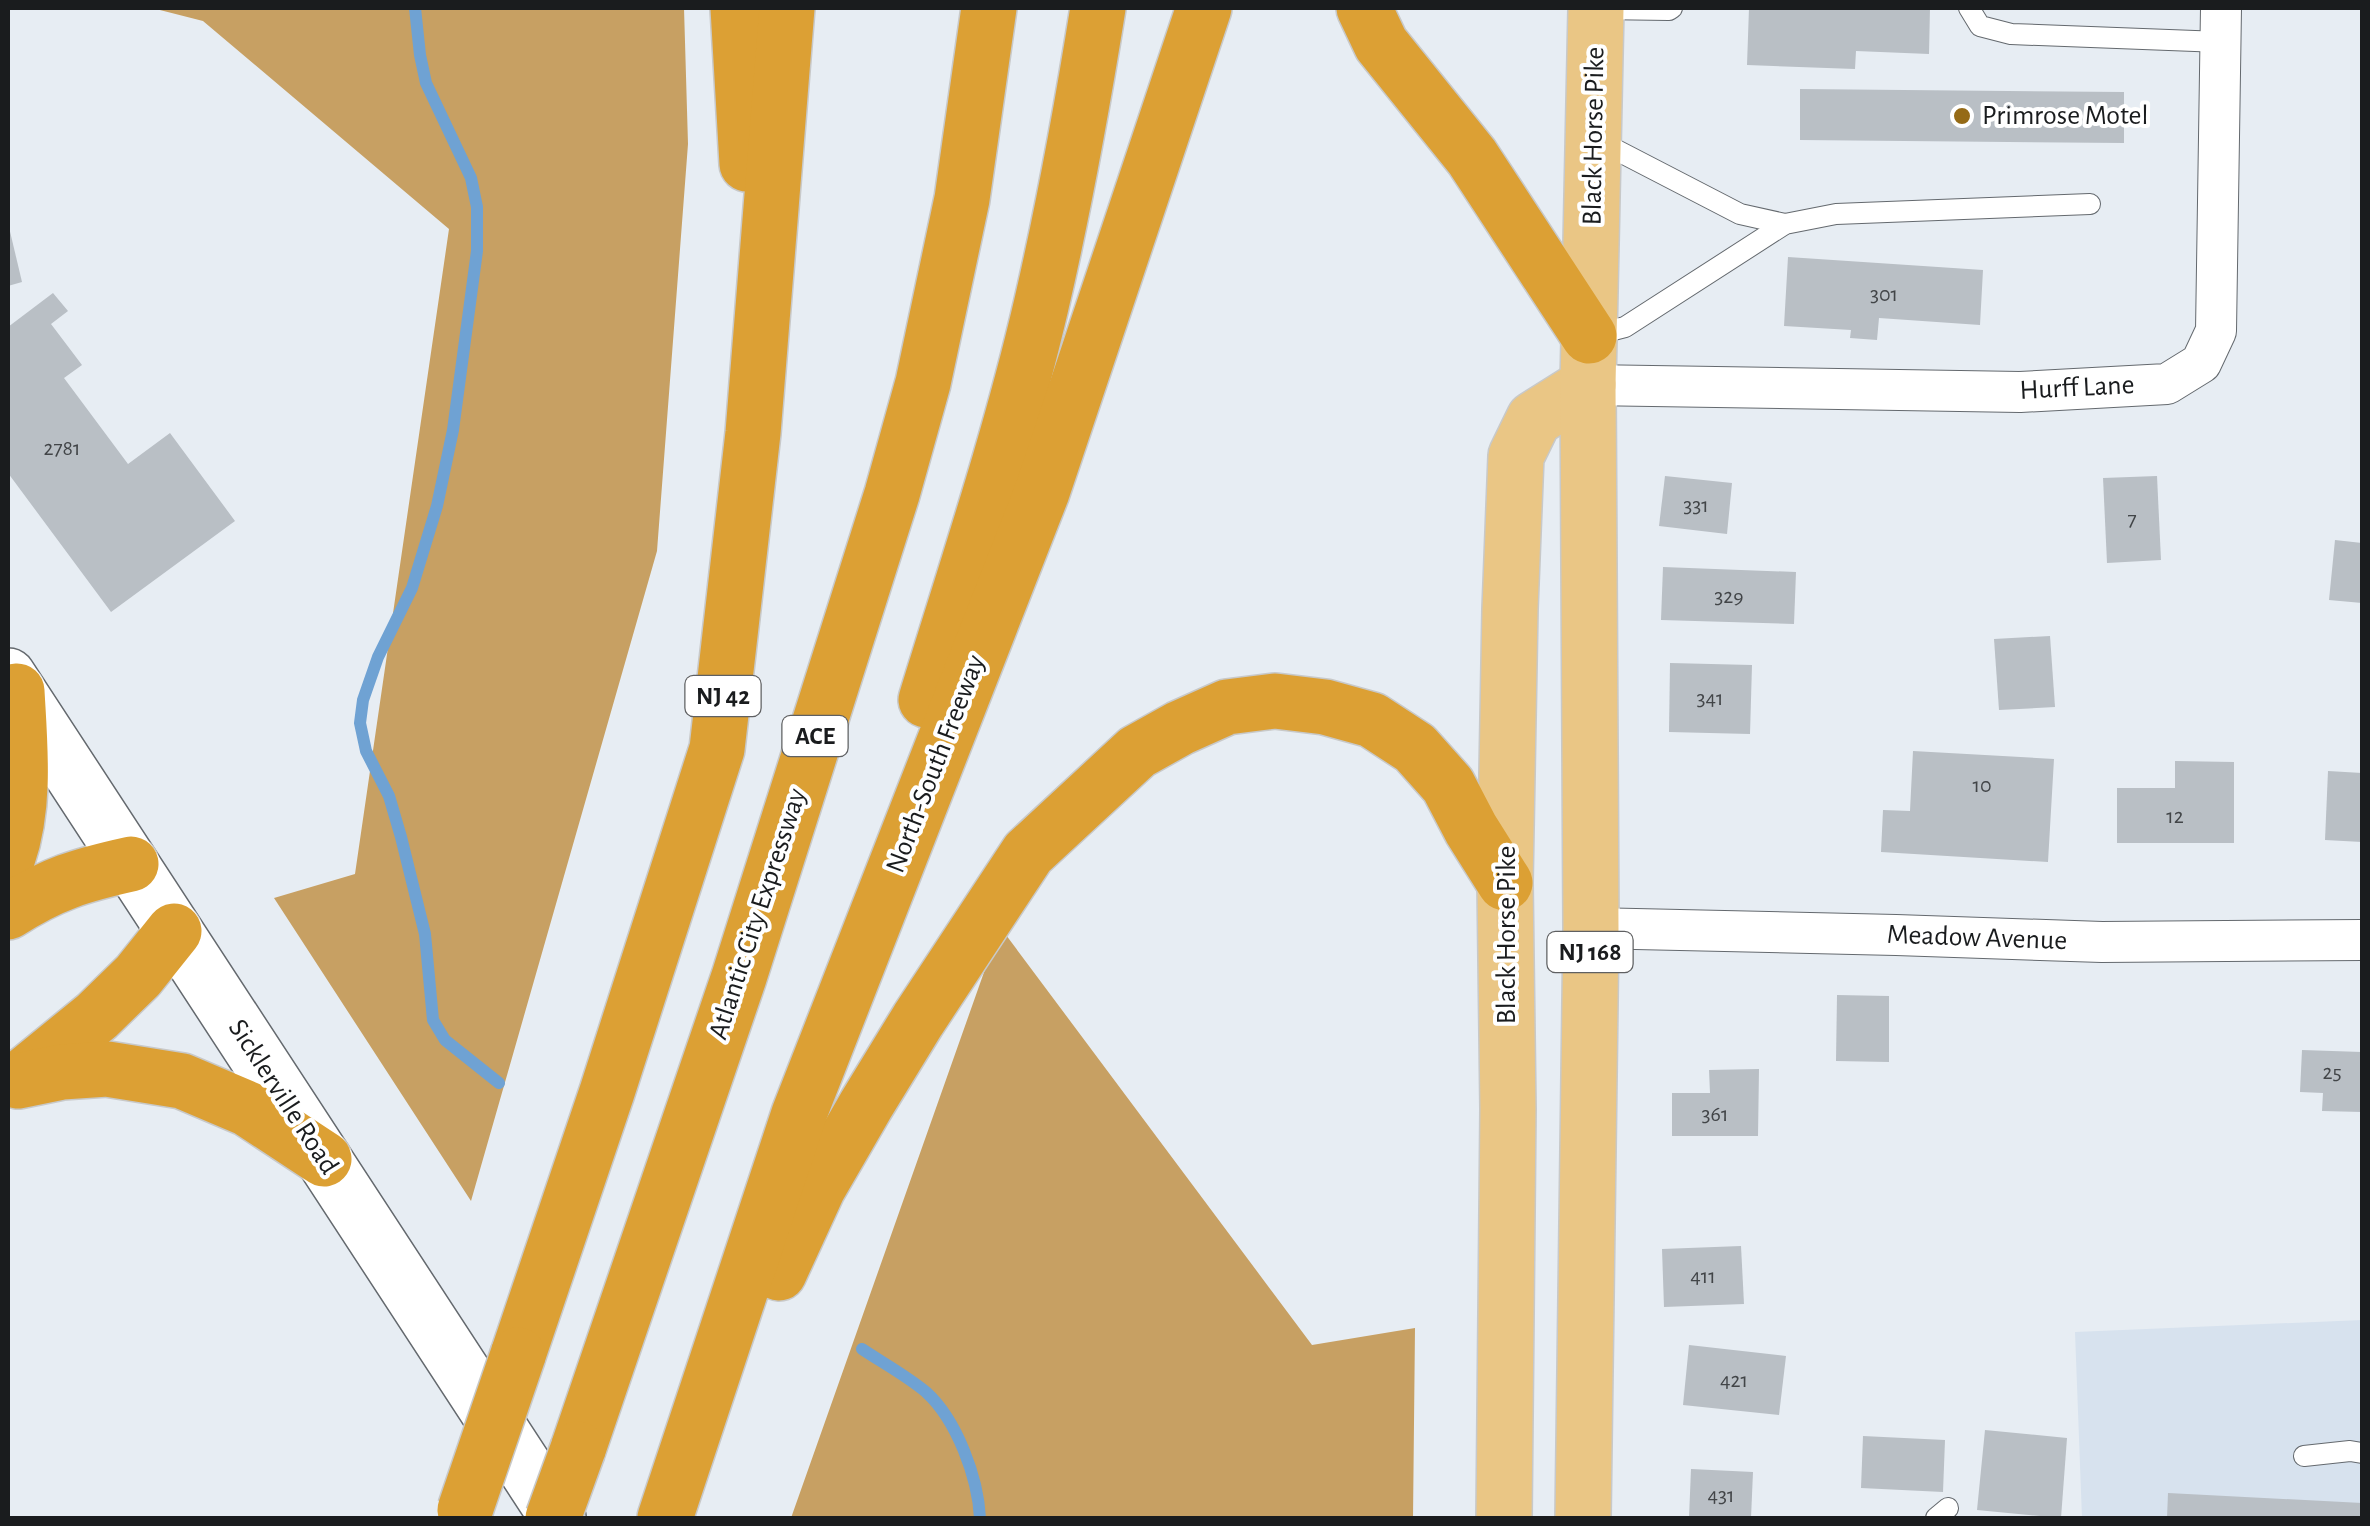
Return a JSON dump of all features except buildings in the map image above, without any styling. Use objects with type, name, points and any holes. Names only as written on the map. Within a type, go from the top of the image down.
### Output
[{"type":"highway","points":[[738,8],[759,363]]},
{"type":"highway","name":"NJ 42","points":[[463,1516],[607,1092],[717,749],[759,363],[787,8]]},
{"type":"highway","name":"Atlantic City Expressway","points":[[556,1518],[739,978],[892,494],[923,383],[962,199],[989,8]]},
{"type":"highway","points":[[799,1114],[1007,432],[1048,273],[1098,8]]},
{"type":"highway","name":"North-South Freeway","points":[[668,1518],[799,1114],[1042,492],[1204,8]]},
{"type":"highway","points":[[1364,8],[1381,44],[1472,157],[1588,361]]},
{"type":"highway","points":[[8,857],[19,799],[20,756],[12,684]]},
{"type":"highway","points":[[668,1518],[818,1188],[866,1105],[1028,853],[1136,752],[1227,706],[1276,701],[1325,707],[1372,720],[1415,748],[1448,785],[1505,883]]},
{"type":"highway","points":[[8,912],[36,894],[78,876],[130,864]]},
{"type":"highway","points":[[13,1086],[98,1016],[138,976],[174,930]]},
{"type":"highway","points":[[13,1086],[62,1072],[106,1068],[182,1080],[248,1108],[324,1159]]},
{"type":"main road","name":"Black Horse Pike","points":[[1583,1518],[1591,928],[1588,361],[1596,8]]},
{"type":"main road","name":"Black Horse Pike","points":[[1504,1518],[1508,1109],[1505,883],[1516,456],[1534,419],[1588,361]]},
{"type":"main road","name":"Sicklerville Road","points":[[12,684],[556,1518]]},
{"type":"main road","points":[[1508,1109],[1588,1114]]},
{"type":"street","name":"Hurff Lane","points":[[1588,361],[2020,392],[2167,384],[2202,362],[2216,331],[2221,25]]},
{"type":"street","name":"Meadow Avenue","points":[[1591,928],[2102,942],[2362,940]]},
{"type":"lane","points":[[1596,8],[1672,8]]},
{"type":"lane","points":[[1969,8],[1980,26],[2011,34],[2221,25]]},
{"type":"lane","points":[[1594,138],[1740,214],[1785,224]]},
{"type":"lane","points":[[1588,361],[1625,327],[1785,224],[1836,214],[2090,204]]},
{"type":"lane","points":[[2304,1456],[2362,1453]]},
{"type":"shaded area","points":[[152,8],[684,8],[688,144],[657,551],[471,1201],[274,898],[355,874],[449,229],[203,21]]},
{"type":"shaded area","points":[[1000,927],[1312,1345],[1415,1328],[1413,1518],[791,1518]]},
{"type":"shaded area","points":[[2362,1320],[2362,1518],[2082,1518],[2075,1332]]},
{"type":"waterway","points":[[415,8],[426,83],[471,178],[477,207],[477,251],[453,430],[437,506],[412,588],[378,657],[363,700],[360,723],[366,751],[389,796],[425,934],[433,1020],[445,1040],[499,1083]]},
{"type":"waterway","points":[[862,1349],[926,1392],[947,1418],[970,1468],[980,1518]]},
{"type":"place","name":"Primrose Motel","points":[[1962,116]]}]
